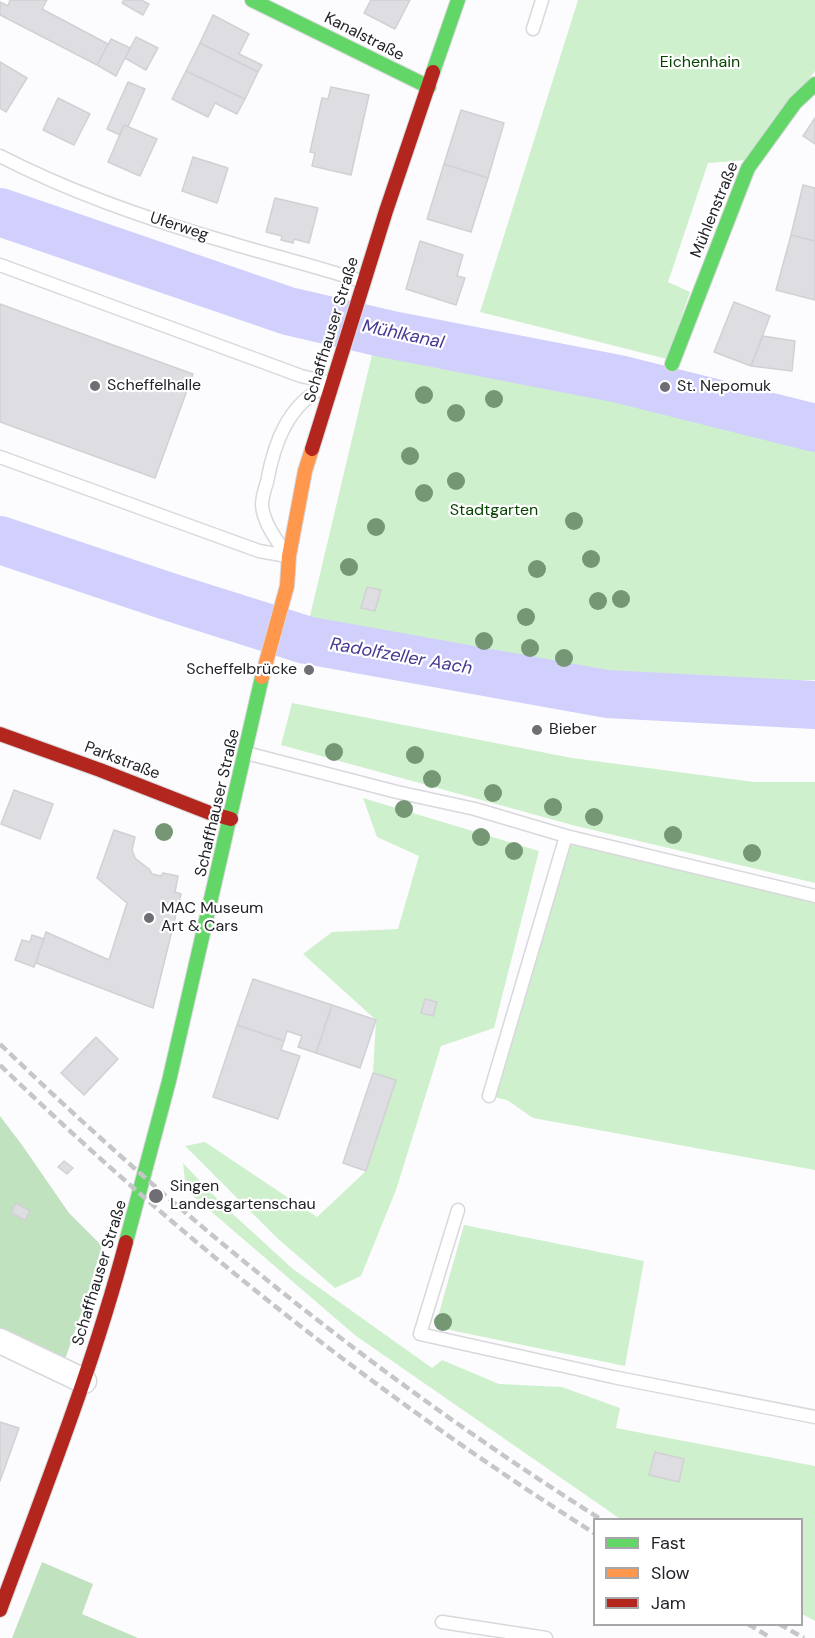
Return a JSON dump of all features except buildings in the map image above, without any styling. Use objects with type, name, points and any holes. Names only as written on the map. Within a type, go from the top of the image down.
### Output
[{"type":"main road","name":"Kanalstraße","points":[[252,0],[429,87]]},
{"type":"main road","name":"Schaffhauser Straße","points":[[0,1610],[84,1382],[113,1293],[195,977],[266,662],[287,586],[289,556],[305,471],[363,286],[458,0]]},
{"type":"main road","name":"Mühlenstraße","points":[[672,364],[748,168],[795,103],[815,84]]},
{"type":"main road","name":"Parkstraße","points":[[0,734],[231,819]]},
{"type":"street","points":[[0,1341],[84,1382]]},
{"type":"lane","points":[[533,29],[542,0]]},
{"type":"lane","name":"Uferweg","points":[[0,156],[34,174],[99,200],[363,286]]},
{"type":"lane","points":[[0,266],[301,375],[333,383]]},
{"type":"lane","points":[[289,556],[273,536],[262,505],[270,464],[284,425],[297,407],[314,392],[333,383]]},
{"type":"lane","points":[[0,457],[259,551],[289,556]]},
{"type":"lane","points":[[246,753],[397,792],[475,809],[566,836],[815,896]]},
{"type":"lane","points":[[489,1096],[566,836]]},
{"type":"lane","points":[[458,1210],[420,1334],[613,1377],[815,1417]]},
{"type":"lane","points":[[442,1622],[546,1638]]},
{"type":"green space","name":"Eichenhain","points":[[578,0],[815,0],[815,71],[747,160],[708,163],[668,282],[690,292],[667,359],[480,312]]},
{"type":"green space","name":"Stadtgarten","points":[[379,325],[815,432],[815,680],[607,686],[306,633]]},
{"type":"green space","points":[[292,703],[572,758],[754,782],[815,782],[815,883],[576,826],[281,745]]},
{"type":"green space","points":[[363,798],[539,851],[494,1028],[441,1046],[396,1190],[361,1276],[335,1288],[277,1238],[185,1146],[205,1142],[317,1217],[366,1171],[396,1081],[373,1073],[376,1020],[303,954],[332,932],[398,929],[419,856],[377,837]]},
{"type":"green space","points":[[566,836],[815,896],[815,1170],[533,1118],[507,1100],[489,1096]]},
{"type":"green space","points":[[0,1116],[69,1213],[102,1246],[61,1371],[0,1341]]},
{"type":"green space","points":[[183,1163],[224,1206],[293,1269],[432,1368],[442,1360],[499,1384],[562,1387],[620,1408],[616,1428],[815,1466],[815,1621],[803,1615],[803,1518],[619,1518],[356,1336],[186,1190]]},
{"type":"green space","points":[[464,1225],[644,1261],[625,1366],[435,1327]]},
{"type":"green space","points":[[42,1562],[93,1584],[82,1614],[138,1638],[12,1638]]},
{"type":"waterway","name":"Mühlkanal","points":[[0,212],[288,311],[387,334],[619,379],[815,428]]},
{"type":"waterway","name":"Radolfzeller Aach","points":[[0,540],[306,640],[607,694],[815,705]]},
{"type":"railway","points":[[0,1044],[141,1174],[289,1297],[442,1413],[599,1518]]},
{"type":"railway","points":[[0,1065],[140,1193],[285,1314],[437,1428],[593,1532]]},
{"type":"railway","points":[[751,1626],[771,1638]]},
{"type":"railway","points":[[783,1626],[804,1638]]},
{"type":"traffic: fast","points":[[252,0],[429,87]]},
{"type":"traffic: fast","points":[[433,72],[458,0]]},
{"type":"traffic: fast","points":[[672,364],[748,168],[795,103],[815,84]]},
{"type":"traffic: fast","points":[[126,1242],[169,1081],[262,677]]},
{"type":"traffic: slow","points":[[262,677],[287,586],[289,556],[305,471],[312,449]]},
{"type":"traffic: jam","points":[[312,449],[386,211],[433,72]]},
{"type":"traffic: jam","points":[[0,734],[231,819]]},
{"type":"traffic: jam","points":[[0,1610],[99,1335],[126,1242]]},
{"type":"place","name":"Scheffelhalle","points":[[95,386]]},
{"type":"place","name":"St. Nepomuk","points":[[665,387]]},
{"type":"place","name":"Scheffelbrücke","points":[[309,670]]},
{"type":"place","name":"Bieber","points":[[537,730]]},
{"type":"place","name":"MAC Museum Art & Cars","points":[[149,918]]},
{"type":"place","name":"Singen Landesgartenschau","points":[[156,1196]]}]
